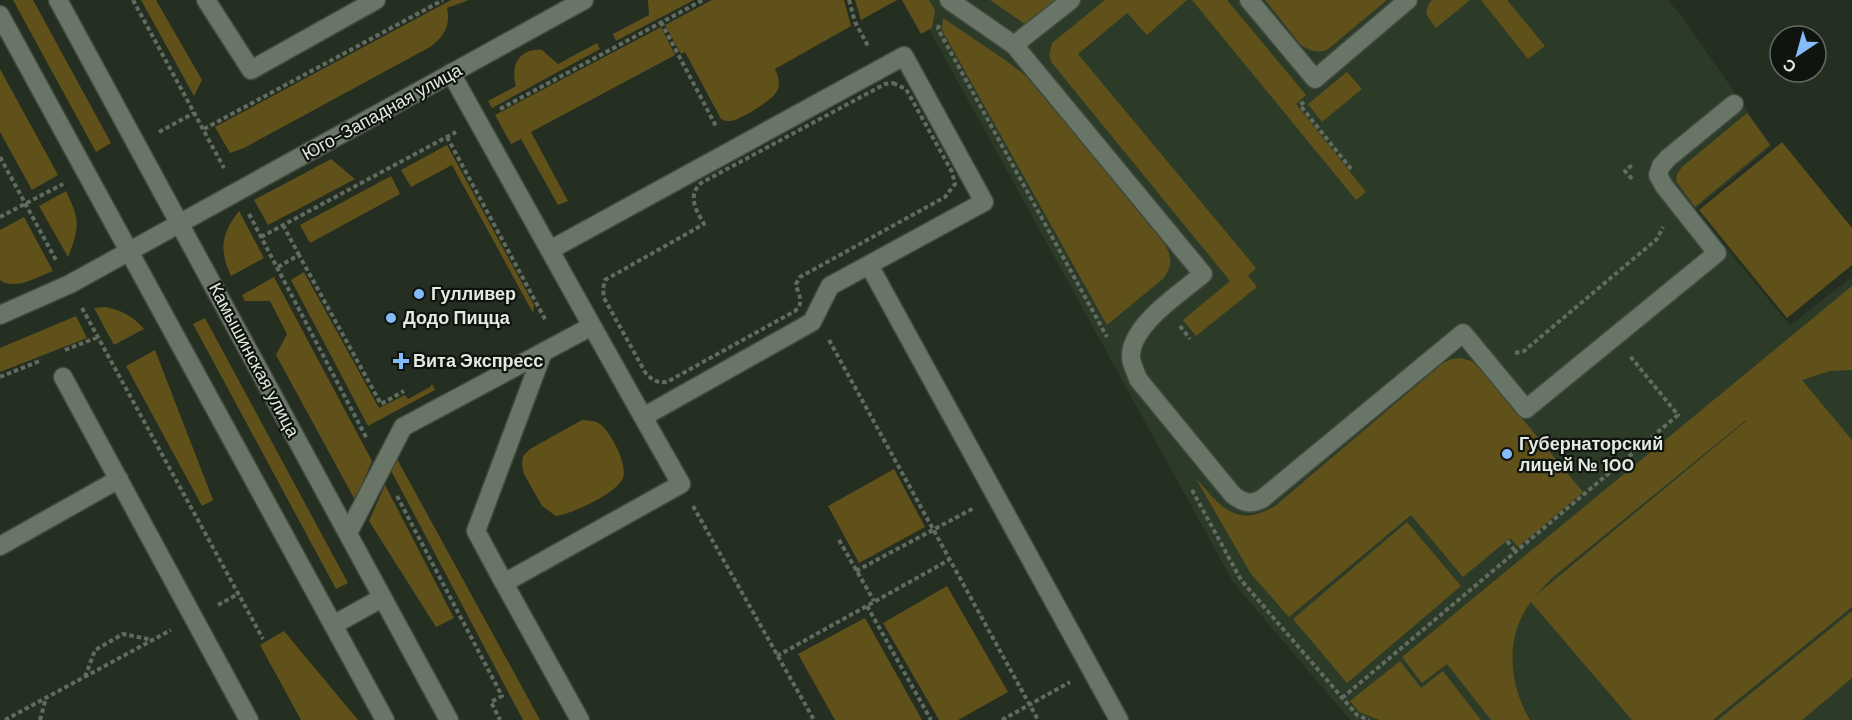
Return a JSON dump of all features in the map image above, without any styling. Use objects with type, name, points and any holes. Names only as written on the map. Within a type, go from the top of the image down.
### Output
[{"type":"street","name":"Камышинская улица","points":[[58,0],[449,720]]},
{"type":"street","points":[[206,0],[251,70],[376,0]]},
{"type":"street","name":"Юго-Западная улица","points":[[0,315],[70,284],[584,0]]},
{"type":"street","points":[[949,0],[1014,45],[1203,274],[1144,324],[1134,340],[1131,357],[1138,379],[1233,495],[1242,502],[1253,504],[1262,499],[1463,333],[1526,409],[1717,253],[1664,186],[1658,175],[1661,166],[1668,158],[1734,104]]},
{"type":"street","points":[[1014,45],[1071,0]]},
{"type":"street","points":[[1249,0],[1315,79],[1408,0]]},
{"type":"street","points":[[0,15],[385,720]]},
{"type":"street","points":[[550,250],[733,157],[904,56],[984,202],[830,286],[812,322],[643,417]]},
{"type":"street","points":[[451,73],[681,484],[504,583]]},
{"type":"street","points":[[869,265],[1119,720]]},
{"type":"street","points":[[348,533],[403,427],[592,326]]},
{"type":"street","points":[[551,348],[476,531],[580,720]]},
{"type":"street","points":[[63,377],[249,720]]},
{"type":"street","points":[[0,546],[119,479]]},
{"type":"street","points":[[333,625],[382,598]]},
{"type":"path","points":[[133,0],[278,267],[299,255]]},
{"type":"path","points":[[203,129],[443,0]]},
{"type":"path","points":[[261,237],[703,0]]},
{"type":"path","points":[[849,0],[855,22],[880,69]]},
{"type":"path","points":[[939,20],[938,30],[1109,341]]},
{"type":"path","points":[[661,22],[733,157]]},
{"type":"path","points":[[893,83],[906,89],[952,172],[955,184],[945,197],[800,277],[796,284],[801,300],[795,311],[667,382],[659,382],[651,379],[645,372],[604,298],[605,280],[704,224],[693,202],[694,191],[733,157],[885,84],[893,83]]},
{"type":"path","points":[[1307,100],[1300,105],[1351,169]]},
{"type":"path","points":[[447,137],[551,348]]},
{"type":"path","points":[[0,157],[262,639]]},
{"type":"path","points":[[1625,171],[1632,180]]},
{"type":"path","points":[[1510,354],[1524,351],[1657,239],[1662,230],[1663,221]]},
{"type":"path","points":[[283,225],[381,404],[404,391]]},
{"type":"path","points":[[816,316],[1038,720]]},
{"type":"path","points":[[1342,698],[1678,415],[1614,336]]},
{"type":"path","points":[[1190,487],[1241,580],[1357,715],[1368,720]]},
{"type":"path","points":[[690,501],[813,720]]},
{"type":"path","points":[[856,571],[975,508]]},
{"type":"path","points":[[839,540],[874,601]]},
{"type":"path","points":[[1506,541],[1516,552]]},
{"type":"path","points":[[777,656],[949,560]]},
{"type":"path","points":[[5,720],[238,594]]},
{"type":"path","points":[[867,605],[931,720]]},
{"type":"path","points":[[85,677],[95,650],[123,634],[154,640]]},
{"type":"path","points":[[1002,720],[1071,682]]},
{"type":"path","points":[[40,720],[46,698]]},
{"type":"shaded area","points":[[13,0],[33,0],[111,143],[96,152]]},
{"type":"shaded area","points":[[141,0],[156,0],[202,80],[194,96]]},
{"type":"shaded area","points":[[451,0],[469,0],[447,8],[448,20],[445,30],[430,47],[244,148],[230,153],[215,127]]},
{"type":"shaded area","points":[[648,0],[694,0],[616,41],[613,34],[649,15]]},
{"type":"shaded area","points":[[712,0],[844,0],[851,26],[775,69],[779,82],[774,95],[745,115],[733,121],[726,121],[721,119],[685,52],[681,54],[665,25]]},
{"type":"shaded area","points":[[855,0],[897,0],[861,20]]},
{"type":"shaded area","points":[[902,0],[929,0],[935,10],[932,28],[921,34]]},
{"type":"shaded area","name":"Губернаторский лицей № 100","points":[[913,0],[1668,0],[1772,146],[1695,210],[1790,325],[1852,277],[1852,720],[1350,720],[1233,582]]},
{"type":"shaded area","points":[[990,0],[1055,0],[1025,24]]},
{"type":"shaded area","points":[[1105,0],[1187,0],[1147,35],[1127,13],[1078,54],[1256,268],[1248,276],[1257,287],[1196,336],[1183,320],[1230,281],[1052,63],[1049,55],[1052,43]]},
{"type":"shaded area","points":[[1192,0],[1227,0],[1306,95],[1296,104],[1366,192],[1356,200]]},
{"type":"shaded area","points":[[1265,0],[1387,0],[1327,50],[1320,51],[1301,45]]},
{"type":"shaded area","points":[[1432,0],[1470,0],[1436,28],[1426,14]]},
{"type":"shaded area","points":[[1481,0],[1507,0],[1545,46],[1528,59]]},
{"type":"shaded area","points":[[943,18],[1027,77],[1165,244],[1170,263],[1164,278],[1107,325],[942,30]]},
{"type":"shaded area","points":[[661,27],[675,55],[531,132],[568,201],[558,205],[521,139],[511,144],[495,115]]},
{"type":"shaded area","points":[[597,43],[600,49],[492,108],[488,101],[516,86],[514,72],[522,55],[534,50],[542,50],[558,64]]},
{"type":"shaded area","points":[[0,69],[58,175],[32,190],[0,132]]},
{"type":"shaded area","points":[[1347,72],[1362,89],[1322,122],[1308,104]]},
{"type":"shaded area","points":[[1747,113],[1770,145],[1695,207],[1676,181],[1677,174],[1682,167]]},
{"type":"shaded area","points":[[1782,142],[1852,228],[1852,265],[1787,318],[1699,210]]},
{"type":"shaded area","points":[[447,145],[534,305],[533,313],[452,165],[411,187],[401,170]]},
{"type":"shaded area","points":[[331,159],[355,179],[268,225],[254,200]]},
{"type":"shaded area","points":[[391,176],[400,194],[310,243],[300,225]]},
{"type":"shaded area","points":[[66,191],[74,209],[77,224],[68,257],[39,206]]},
{"type":"shaded area","points":[[239,211],[264,258],[231,276],[225,258],[224,242],[228,227]]},
{"type":"shaded area","points":[[24,217],[53,271],[19,284],[6,283],[0,280],[0,230]]},
{"type":"shaded area","points":[[304,272],[379,408],[405,395],[408,399],[432,384],[435,390],[368,426],[291,280]]},
{"type":"shaded area","points":[[274,277],[372,461],[355,500],[276,355],[287,334],[270,301],[245,301],[242,295]]},
{"type":"shaded area","points":[[1852,286],[1852,370],[1830,371],[1802,380],[1852,440],[1852,607],[1713,720],[1632,720],[1531,602],[1516,630],[1512,661],[1518,692],[1530,720],[1491,720],[1447,664],[1422,683],[1402,657]],"holes":[[[1746,421],[1535,596],[1552,578]]]},
{"type":"shaded area","points":[[105,307],[126,314],[144,329],[114,345],[94,308]]},
{"type":"shaded area","points":[[76,316],[87,338],[0,372],[0,348]]},
{"type":"shaded area","points":[[205,318],[348,583],[336,589],[193,324]]},
{"type":"shaded area","points":[[155,350],[213,500],[202,506],[126,366]]},
{"type":"shaded area","points":[[1461,358],[1471,361],[1481,369],[1583,492],[1518,547],[1510,538],[1463,577],[1411,515],[1289,617],[1251,574],[1195,477],[1221,505],[1230,511],[1239,515],[1261,513],[1275,506],[1443,363]]},
{"type":"shaded area","points":[[582,420],[598,423],[609,434],[621,457],[623,478],[612,490],[593,502],[556,516],[542,506],[524,474],[523,456],[530,449]]},
{"type":"shaded area","points":[[397,459],[540,720],[523,720],[388,465]]},
{"type":"shaded area","points":[[894,469],[925,527],[859,563],[828,506]]},
{"type":"shaded area","points":[[385,485],[454,618],[436,627],[369,521]]},
{"type":"shaded area","points":[[1407,522],[1461,586],[1347,683],[1293,619]]},
{"type":"shaded area","points":[[947,586],[1008,692],[958,720],[939,720],[883,623]]},
{"type":"shaded area","points":[[1852,611],[1852,678],[1802,720],[1718,720]]},
{"type":"shaded area","points":[[865,618],[922,720],[835,720],[798,654]]},
{"type":"shaded area","points":[[284,631],[358,720],[301,720],[260,645]]},
{"type":"shaded area","points":[[1400,661],[1421,688],[1443,671],[1481,720],[1379,720],[1359,712],[1350,701]]},
{"type":"place","name":"Гулливер","points":[[419,294]]},
{"type":"place","name":"Додо Пицца","points":[[391,318]]},
{"type":"place","name":"Вита Экспресс","points":[[401,361]]},
{"type":"place","name":"Губернаторский лицей № 100","points":[[1507,454]]}]
